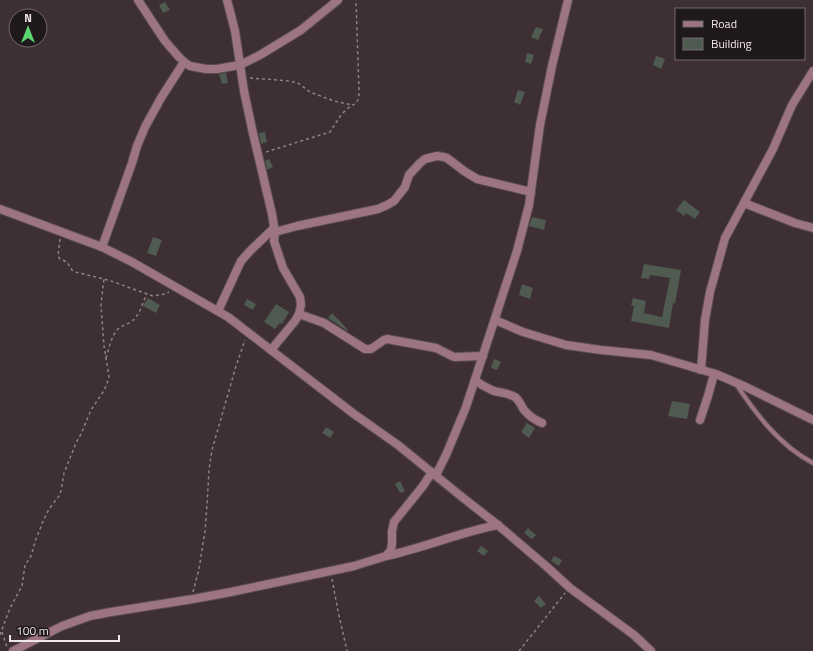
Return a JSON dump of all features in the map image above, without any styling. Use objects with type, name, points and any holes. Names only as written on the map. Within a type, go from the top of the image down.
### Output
[{"type":"street","points":[[138,0],[165,41],[184,62],[190,66],[206,69],[217,69],[240,65],[260,55],[301,30],[338,0]]},
{"type":"street","points":[[227,0],[235,31],[252,129],[272,214],[274,241],[283,268],[300,298],[301,304],[299,314],[271,350]]},
{"type":"street","points":[[386,556],[391,550],[394,522],[434,474],[446,455],[466,407],[495,320],[517,251],[529,205],[540,125],[568,0]]},
{"type":"street","points":[[102,247],[145,127],[161,98],[184,62]]},
{"type":"street","points":[[701,370],[704,320],[725,238],[773,149],[792,105],[813,71]]},
{"type":"street","points":[[218,311],[241,261],[274,230],[371,211],[388,205],[394,201],[402,191],[411,173],[425,159],[441,156],[447,158],[477,179],[531,192]]},
{"type":"street","points":[[744,203],[795,223],[813,228]]},
{"type":"street","points":[[0,209],[102,247],[132,262],[228,317],[354,414],[398,445],[498,525],[570,588],[634,634],[651,651]]},
{"type":"street","points":[[299,314],[324,323],[367,349],[371,349],[387,339],[436,348],[454,357],[483,356]]},
{"type":"street","points":[[495,320],[523,332],[566,345],[651,355],[714,374],[813,420]]},
{"type":"street","points":[[700,420],[714,374]]},
{"type":"street","points":[[475,380],[487,388],[513,396],[518,400],[529,415],[542,423]]},
{"type":"street","points":[[13,651],[62,626],[90,616],[191,599],[354,566],[463,533],[498,525]]},
{"type":"lane","points":[[734,382],[765,424],[792,449],[813,463]]},
{"type":"path","points":[[258,154],[330,132],[345,110],[354,106],[358,101],[360,96],[356,0]]},
{"type":"path","points":[[242,78],[290,81],[298,83],[310,92],[334,101],[354,106]]},
{"type":"path","points":[[60,232],[58,256],[60,260],[67,262],[72,270],[76,272],[104,279],[157,296],[178,288]]},
{"type":"path","points":[[0,635],[10,608],[22,586],[25,565],[31,556],[44,519],[61,491],[64,473],[76,443],[91,410],[107,384],[108,377],[101,306],[104,279]]},
{"type":"path","points":[[106,359],[115,333],[119,329],[129,324],[136,317],[147,294]]},
{"type":"path","points":[[191,599],[199,569],[202,549],[208,505],[209,470],[212,450],[236,366],[248,332]]},
{"type":"path","points":[[330,571],[347,651]]},
{"type":"path","points":[[519,651],[570,588]]},
{"type":"path","points":[[2,631],[9,651]]},
{"type":"building","points":[[165,2],[170,10],[163,13],[159,5]]},
{"type":"building","points":[[536,27],[543,29],[538,40],[531,37]]},
{"type":"building","points":[[527,53],[534,55],[531,64],[525,62]]},
{"type":"building","points":[[656,56],[665,59],[661,69],[653,65]]},
{"type":"building","points":[[226,73],[228,83],[222,84],[219,74]]},
{"type":"building","points":[[518,90],[525,92],[520,105],[514,102]]},
{"type":"building","points":[[265,132],[267,142],[261,144],[259,133]]},
{"type":"building","points":[[269,159],[273,167],[267,170],[265,161]]},
{"type":"building","points":[[684,200],[700,212],[695,219],[686,213],[684,216],[676,210]]},
{"type":"building","points":[[532,217],[546,220],[544,230],[529,226]]},
{"type":"building","points":[[153,237],[162,240],[156,256],[147,253]]},
{"type":"building","points":[[644,264],[681,270],[669,328],[631,321],[634,306],[631,305],[633,298],[646,301],[644,313],[662,317],[670,278],[650,275],[649,279],[641,278]]},
{"type":"building","points":[[522,284],[533,288],[530,299],[519,295]]},
{"type":"building","points":[[148,298],[160,305],[156,313],[143,306]]},
{"type":"building","points":[[247,299],[256,304],[253,310],[244,305]]},
{"type":"building","points":[[276,304],[289,312],[282,324],[280,323],[275,329],[264,322]]},
{"type":"building","points":[[332,313],[348,330],[347,331],[328,318]]},
{"type":"building","points":[[494,359],[501,362],[497,370],[491,368]]},
{"type":"building","points":[[672,401],[690,404],[687,419],[668,416]]},
{"type":"building","points":[[527,423],[535,428],[529,438],[521,432]]},
{"type":"building","points":[[326,427],[334,432],[330,438],[322,433]]},
{"type":"building","points":[[400,481],[405,491],[400,493],[395,484]]},
{"type":"building","points":[[528,528],[536,535],[532,539],[524,533]]},
{"type":"building","points":[[481,546],[488,551],[484,556],[477,551]]},
{"type":"building","points":[[554,556],[562,560],[559,566],[551,561]]},
{"type":"building","points":[[539,596],[546,604],[541,608],[534,601]]}]
